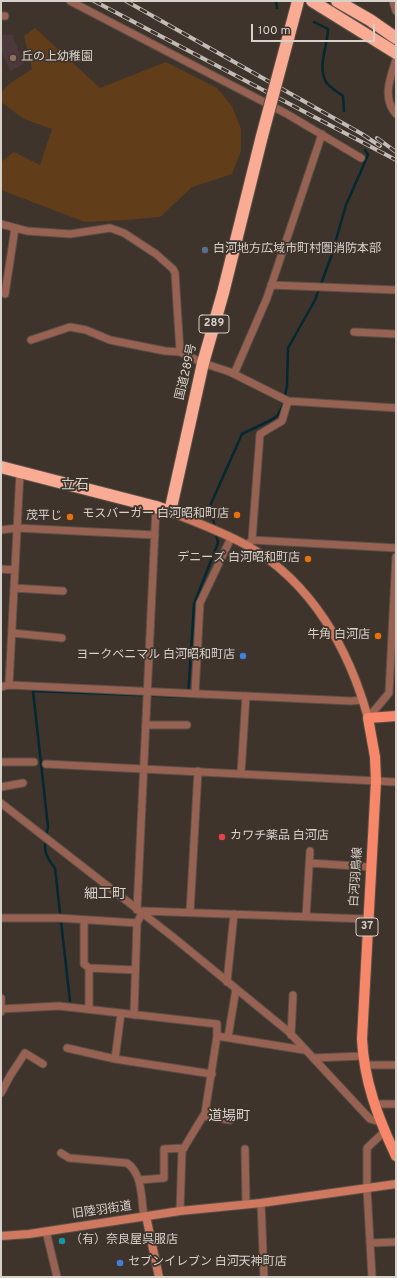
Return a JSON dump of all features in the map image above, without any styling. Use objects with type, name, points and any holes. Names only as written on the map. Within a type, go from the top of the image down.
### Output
[{"type":"highway","name":"国道289号","points":[[170,512],[203,363],[223,293],[262,136],[298,1]]},
{"type":"highway","points":[[312,1],[396,52]]},
{"type":"highway","points":[[337,1],[370,20],[396,38]]},
{"type":"highway","points":[[1,467],[156,507],[170,512]]},
{"type":"main road","points":[[368,718],[396,716]]},
{"type":"main road","name":"白河羽鳥線","points":[[368,718],[375,757],[376,781],[367,919],[363,1060],[374,1104],[382,1126],[396,1156]]},
{"type":"street","points":[[70,1],[322,134],[361,158]]},
{"type":"street","points":[[393,1],[396,11]]},
{"type":"street","points":[[396,60],[390,79],[388,99],[391,108],[396,114]]},
{"type":"street","points":[[234,374],[247,347],[271,285],[322,134]]},
{"type":"street","points":[[1,224],[27,231],[70,234],[110,228],[124,233],[156,254],[173,269],[175,273],[180,352]]},
{"type":"street","points":[[5,294],[15,228]]},
{"type":"street","points":[[271,285],[396,290]]},
{"type":"street","points":[[31,340],[70,327],[86,330],[110,340],[180,352],[203,363],[234,374],[288,401],[396,408]]},
{"type":"street","points":[[354,332],[396,334]]},
{"type":"street","points":[[250,543],[260,434],[282,420],[288,401]]},
{"type":"street","points":[[9,685],[20,472]]},
{"type":"street","points":[[134,1015],[156,507]]},
{"type":"street","points":[[170,512],[231,538],[250,543],[396,548]]},
{"type":"street","points":[[1,530],[17,528],[155,535]]},
{"type":"street","points":[[195,693],[200,603],[231,538]]},
{"type":"street","points":[[250,543],[289,576],[320,612],[345,653],[363,700],[368,718]]},
{"type":"street","points":[[368,718],[389,692],[396,556]]},
{"type":"street","points":[[1,569],[15,570]]},
{"type":"street","points":[[14,588],[63,591]]},
{"type":"street","points":[[12,633],[62,638]]},
{"type":"street","points":[[1,687],[9,685],[147,690],[351,701],[363,700]]},
{"type":"street","points":[[241,773],[246,696]]},
{"type":"street","points":[[146,725],[187,725]]},
{"type":"street","points":[[1,762],[34,762]]},
{"type":"street","points":[[46,764],[396,782]]},
{"type":"street","points":[[190,912],[198,771]]},
{"type":"street","points":[[1,787],[23,783]]},
{"type":"street","points":[[1,803],[236,989],[291,1035],[370,1119],[382,1126],[367,1148],[367,1189],[372,1277]]},
{"type":"street","points":[[306,917],[310,851]]},
{"type":"street","points":[[310,862],[370,867]]},
{"type":"street","points":[[139,912],[190,912],[367,919]]},
{"type":"street","points":[[227,982],[234,914]]},
{"type":"street","points":[[1,918],[61,919],[137,923]]},
{"type":"street","points":[[84,920],[84,964],[88,968],[89,1009]]},
{"type":"street","points":[[88,968],[135,970]]},
{"type":"street","points":[[228,1037],[236,989]]},
{"type":"street","points":[[291,1035],[293,995]]},
{"type":"street","points":[[1,998],[1,1010],[59,1006],[217,1024],[212,1074],[204,1116],[182,1151],[180,1211]]},
{"type":"street","points":[[115,1059],[121,1013]]},
{"type":"street","points":[[217,1036],[304,1050]]},
{"type":"street","points":[[67,1048],[115,1059],[212,1074]]},
{"type":"street","points":[[1,1093],[25,1053],[43,1064]]},
{"type":"street","points":[[313,1058],[363,1060],[396,1065]]},
{"type":"street","points":[[374,1104],[396,1104]]},
{"type":"street","points":[[204,1116],[230,1120]]},
{"type":"street","points":[[139,1180],[164,1178],[164,1149],[184,1148]]},
{"type":"street","points":[[245,1149],[246,1204]]},
{"type":"street","points":[[61,1153],[69,1158],[127,1164],[136,1172],[139,1180],[145,1216],[261,1203],[396,1184]]},
{"type":"street","points":[[261,1203],[264,1277]]},
{"type":"street","name":"旧陸羽街道","points":[[1,1236],[46,1231],[145,1216],[159,1277]]},
{"type":"street","points":[[46,1231],[57,1277]]},
{"type":"street","points":[[370,1243],[396,1242]]},
{"type":"shaded area","points":[[35,28],[100,88],[166,62],[217,88],[232,106],[241,129],[241,151],[232,174],[192,187],[160,217],[126,220],[85,222],[1,190],[1,162],[14,152],[40,165],[52,129],[24,119],[1,102],[1,93],[9,84],[32,69],[24,36]]},
{"type":"shaded area","name":"丘の上幼稚園","points":[[1,34],[12,35],[24,64],[10,71],[1,51]]},
{"type":"waterway","points":[[276,1],[277,8]]},
{"type":"waterway","points":[[314,22],[328,29],[323,62],[324,76],[327,84],[343,96],[344,111]]},
{"type":"waterway","points":[[215,528],[210,506],[242,434],[277,416],[283,405],[287,386],[288,348],[315,300],[331,257],[346,205],[368,155],[365,150]]},
{"type":"waterway","points":[[70,1001],[55,868],[48,858],[45,849],[48,827],[33,691],[188,697],[194,604],[218,543],[216,533]]},
{"type":"railway","points":[[94,1],[396,160]]},
{"type":"railway","points":[[126,1],[362,134],[380,146]]},
{"type":"railway","points":[[377,138],[396,152]]},
{"type":"place","name":"丘の上幼稚園","points":[[13,58]]},
{"type":"place","name":"白河地方広域市町村圏消防本部","points":[[205,250]]},
{"type":"place","name":"モスバーガー 白河昭和町店","points":[[237,515]]},
{"type":"place","name":"茂平じ","points":[[70,517]]},
{"type":"place","name":"デニーズ 白河昭和町店","points":[[308,559]]},
{"type":"place","name":"牛角 白河店","points":[[378,636]]},
{"type":"place","name":"ヨークベニマル 白河昭和町店","points":[[243,656]]},
{"type":"place","name":"カワチ薬品 白河店","points":[[222,837]]},
{"type":"place","name":"（有）奈良屋呉服店","points":[[62,1241]]},
{"type":"place","name":"セブンイレブン 白河天神町店","points":[[120,1263]]},
{"type":"district","name":"立石","points":[[75,486]]},
{"type":"district","name":"細工町","points":[[105,895]]},
{"type":"district","name":"道場町","points":[[229,1117]]}]
